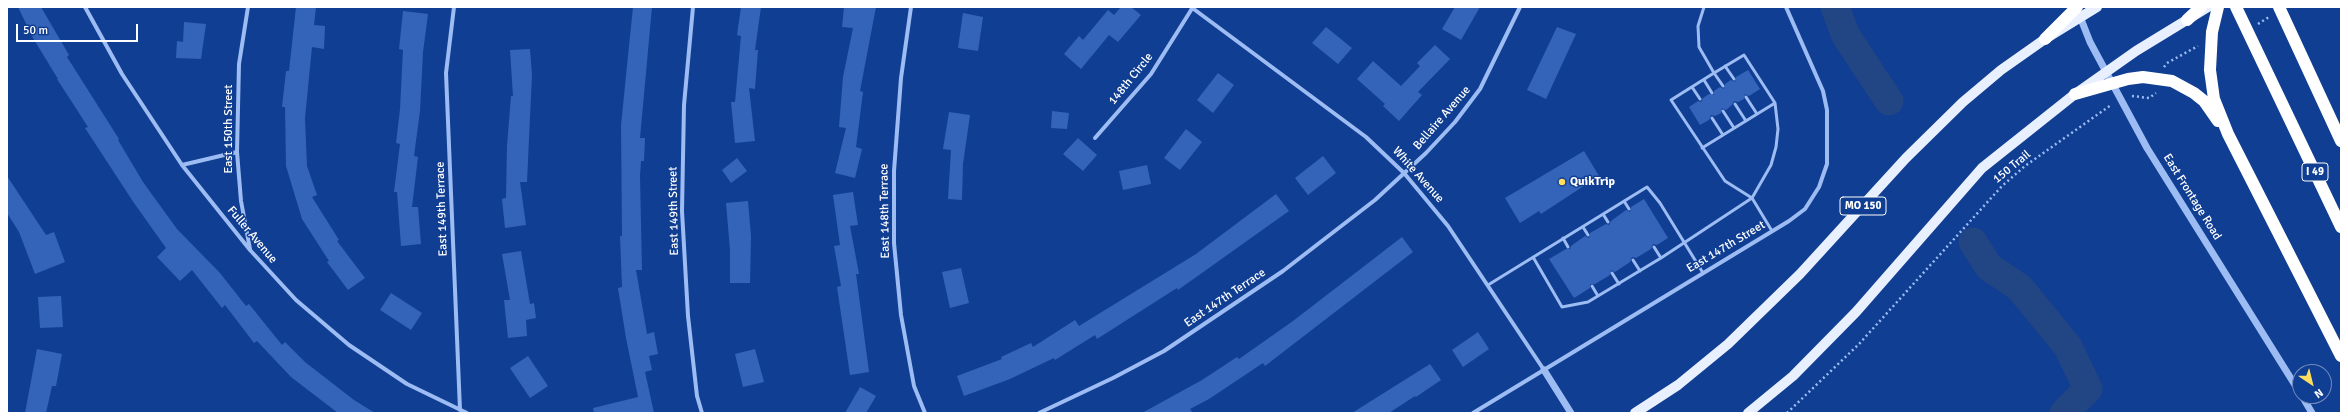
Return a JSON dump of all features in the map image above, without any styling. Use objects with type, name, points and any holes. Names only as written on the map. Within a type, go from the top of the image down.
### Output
[{"type":"highway","points":[[2045,39],[2076,7]]},
{"type":"highway","points":[[2187,20],[2201,7]]},
{"type":"highway","points":[[2218,7],[2211,40],[2210,70],[2214,99],[2228,134],[2341,356]]},
{"type":"highway","name":"I 49","points":[[2236,7],[2341,227]]},
{"type":"highway","points":[[2277,11],[2341,141]]},
{"type":"highway","points":[[2075,94],[2128,79],[2143,77],[2172,81],[2194,93],[2204,102],[2228,134]]},
{"type":"main road","name":"MO 150","points":[[1635,413],[1678,385],[1728,344],[1800,274],[1906,158],[1963,102],[2001,70],[2045,39],[2097,7]]},
{"type":"main road","points":[[1748,413],[1792,376],[1856,312],[1982,168],[2075,94],[2136,51],[2208,7]]},
{"type":"street","name":"Fuller Avenue","points":[[85,7],[122,74],[182,165],[250,250],[296,300],[349,345],[407,384],[467,413]]},
{"type":"street","name":"East 150th Street","points":[[248,7],[239,64],[236,152],[241,201],[250,250]]},
{"type":"street","name":"East 149th Terrace","points":[[454,7],[446,73],[460,410]]},
{"type":"street","name":"East 149th Street","points":[[693,7],[684,105],[682,210],[688,316],[697,396],[702,413]]},
{"type":"street","name":"East 148th Terrace","points":[[911,7],[901,78],[894,171],[894,243],[901,315],[914,386],[925,413]]},
{"type":"street","name":"Bellaire Avenue","points":[[1404,173],[1455,122],[1480,89],[1520,7]]},
{"type":"street","name":"East 147th Street","points":[[1473,413],[1772,231],[1805,209],[1818,186],[1827,164],[1828,117],[1823,91],[1786,7]]},
{"type":"street","name":"East Frontage Road","points":[[2076,7],[2090,42],[2147,148],[2292,380]]},
{"type":"street","name":"White Avenue","points":[[1192,8],[1366,137],[1404,173],[1448,226],[1572,413]]},
{"type":"street","name":"148th Circle","points":[[1095,138],[1151,74],[1192,8]]},
{"type":"street","points":[[182,165],[236,152]]},
{"type":"street","name":"East 147th Terrace","points":[[1039,413],[1113,378],[1164,351],[1231,307],[1329,237],[1375,200],[1404,173]]},
{"type":"street","points":[[2307,404],[2312,413]]},
{"type":"lane","points":[[1704,7],[1698,26],[1699,47],[1723,86]]},
{"type":"lane","points":[[1533,257],[1562,307],[1588,302],[1661,258],[1752,198],[1771,165],[1776,147],[1778,129],[1775,103],[1744,55],[1671,100],[1725,181],[1752,198],[1772,231]]},
{"type":"lane","points":[[1725,66],[1734,79]]},
{"type":"lane","points":[[1704,80],[1712,93]]},
{"type":"lane","points":[[1692,87],[1700,100]]},
{"type":"lane","points":[[1746,97],[1757,114]]},
{"type":"lane","points":[[1702,148],[1775,103]]},
{"type":"lane","points":[[1735,104],[1746,121]]},
{"type":"lane","points":[[1723,111],[1734,128]]},
{"type":"lane","points":[[1712,118],[1723,135]]},
{"type":"lane","points":[[1488,285],[1646,187],[1660,203],[1703,273]]},
{"type":"lane","points":[[1624,201],[1629,209]]},
{"type":"lane","points":[[1603,214],[1608,222]]},
{"type":"lane","points":[[1583,227],[1588,235]]},
{"type":"lane","points":[[1563,238],[1568,247]]},
{"type":"lane","points":[[1654,247],[1661,258]]},
{"type":"lane","points":[[1633,260],[1640,271]]},
{"type":"lane","points":[[1612,273],[1619,284]]},
{"type":"lane","points":[[1592,286],[1598,296]]},
{"type":"path","points":[[2256,25],[2277,11]]},
{"type":"path","points":[[2126,96],[2149,98],[2154,96],[2159,80],[2167,63],[2211,40]]},
{"type":"path","name":"150 Trail","points":[[1786,413],[1859,344],[2002,186],[2026,166],[2113,104]]},
{"type":"building","points":[[18,7],[41,7],[69,55],[67,57],[119,139],[118,140],[143,182],[177,229],[220,273],[246,306],[249,304],[282,345],[285,342],[305,362],[354,400],[375,413],[338,413],[291,377],[257,341],[254,343],[225,305],[222,308],[192,270],[180,281],[157,257],[166,248],[134,203],[85,128],[88,127],[33,38]]},
{"type":"building","points":[[296,7],[316,7],[314,25],[325,26],[324,49],[312,47],[305,118],[307,166],[317,195],[312,197],[339,240],[337,241],[365,278],[348,290],[327,262],[329,261],[302,219],[286,166],[285,107],[282,107],[286,71],[289,71]]},
{"type":"building","points":[[633,7],[652,7],[640,138],[645,138],[644,161],[641,161],[640,176],[642,270],[636,270],[647,334],[654,332],[658,354],[649,356],[652,370],[645,372],[654,413],[594,413],[593,408],[638,397],[618,288],[622,287],[620,236],[622,236],[621,125]]},
{"type":"building","points":[[741,7],[761,7],[755,50],[758,50],[755,89],[749,88],[755,141],[735,143],[731,102],[735,102],[741,36],[737,35]]},
{"type":"building","points":[[844,7],[876,7],[860,91],[863,92],[856,147],[862,149],[855,178],[835,173],[846,128],[839,127],[843,77],[853,28],[842,27]]},
{"type":"building","points":[[1121,7],[1131,7],[1141,15],[1118,42],[1109,35],[1081,69],[1064,54],[1079,36],[1083,40],[1108,10],[1114,15]]},
{"type":"building","points":[[1455,7],[1480,7],[1461,40],[1442,29]]},
{"type":"building","points":[[403,11],[428,14],[423,52],[420,111],[414,156],[418,157],[412,207],[418,207],[421,244],[401,246],[397,192],[394,192],[400,144],[396,143],[400,109],[403,50],[399,49]]},
{"type":"building","points":[[963,13],[983,17],[978,51],[958,48]]},
{"type":"building","points":[[184,22],[206,24],[201,59],[176,58],[177,41],[183,42]]},
{"type":"building","points":[[1326,27],[1352,48],[1338,64],[1312,43]]},
{"type":"building","points":[[1557,27],[1576,34],[1546,99],[1527,90]]},
{"type":"building","points":[[1435,45],[1450,59],[1418,92],[1422,95],[1399,121],[1383,106],[1385,104],[1357,79],[1373,61],[1401,86],[1420,66],[1417,63]]},
{"type":"building","points":[[530,49],[532,75],[527,182],[520,182],[526,225],[505,228],[502,199],[506,198],[507,146],[511,96],[513,96],[510,50]]},
{"type":"building","points":[[1748,70],[1760,89],[1749,96],[1745,94],[1744,99],[1738,102],[1734,101],[1726,110],[1722,108],[1721,113],[1715,116],[1711,115],[1709,120],[1700,125],[1689,107],[1698,101],[1701,102],[1703,98],[1709,94],[1714,95],[1714,91],[1720,87],[1724,89],[1725,84],[1731,80],[1735,82],[1736,77]]},
{"type":"building","points":[[1218,73],[1234,85],[1213,113],[1197,100]]},
{"type":"building","points":[[1052,111],[1069,113],[1067,129],[1051,128]]},
{"type":"building","points":[[949,112],[970,115],[963,164],[962,200],[948,199],[951,150],[943,149]]},
{"type":"building","points":[[1186,129],[1202,142],[1180,170],[1164,158]]},
{"type":"building","points":[[1078,138],[1097,155],[1083,171],[1063,154]]},
{"type":"building","name":"QuikTrip","points":[[1584,151],[1599,176],[1541,214],[1539,211],[1520,223],[1505,198]]},
{"type":"building","points":[[1323,156],[1336,173],[1308,195],[1295,178]]},
{"type":"building","points":[[737,158],[747,171],[731,183],[722,170]]},
{"type":"building","points":[[1147,165],[1151,184],[1123,190],[1119,171]]},
{"type":"building","points":[[7,176],[46,235],[54,232],[65,262],[35,274],[19,232],[7,213]]},
{"type":"building","points":[[853,192],[858,225],[850,226],[859,274],[856,274],[869,372],[850,375],[837,287],[841,286],[834,246],[840,245],[833,195]]},
{"type":"building","points":[[1276,194],[1289,211],[1178,290],[1177,288],[1097,339],[1095,335],[1055,360],[1054,358],[1010,379],[964,396],[957,376],[1002,359],[1001,357],[1031,343],[1033,347],[1075,320],[1079,326],[1196,254]]},
{"type":"building","points":[[1644,199],[1668,238],[1657,245],[1653,244],[1651,249],[1636,258],[1632,257],[1630,262],[1615,272],[1611,270],[1610,275],[1595,284],[1590,284],[1590,288],[1574,298],[1549,259],[1566,249],[1570,249],[1571,246],[1585,236],[1589,238],[1590,233],[1606,224],[1609,225],[1611,221],[1626,210],[1630,212],[1631,207]]},
{"type":"building","points":[[748,201],[751,236],[750,283],[730,283],[730,250],[726,203]]},
{"type":"building","points":[[1402,237],[1413,252],[1265,366],[1263,363],[1209,399],[1190,409],[1193,413],[1142,413],[1202,380],[1237,357],[1239,359],[1293,321]]},
{"type":"building","points":[[521,251],[530,304],[534,303],[536,318],[526,320],[527,336],[508,338],[504,300],[510,300],[502,254]]},
{"type":"building","points":[[961,268],[969,303],[950,308],[942,272]]},
{"type":"building","points":[[391,293],[422,313],[411,330],[380,310]]},
{"type":"building","points":[[61,296],[63,327],[40,328],[38,297]]},
{"type":"building","points":[[1478,332],[1489,349],[1463,367],[1452,350]]},
{"type":"building","points":[[37,349],[62,354],[56,386],[52,386],[46,413],[25,413]]},
{"type":"building","points":[[755,349],[764,382],[743,387],[735,354]]},
{"type":"building","points":[[528,356],[548,386],[530,398],[510,368]]},
{"type":"building","points":[[1430,364],[1441,380],[1416,397],[1415,396],[1389,413],[1352,413]]},
{"type":"building","points":[[860,387],[876,396],[866,413],[845,413]]},
{"type":"waterway","points":[[1835,7],[1846,36],[1889,101]]},
{"type":"waterway","points":[[1973,242],[1989,267],[2020,288],[2068,347],[2088,389],[2064,413]]},
{"type":"place","name":"QuikTrip","points":[[1562,182]]}]
